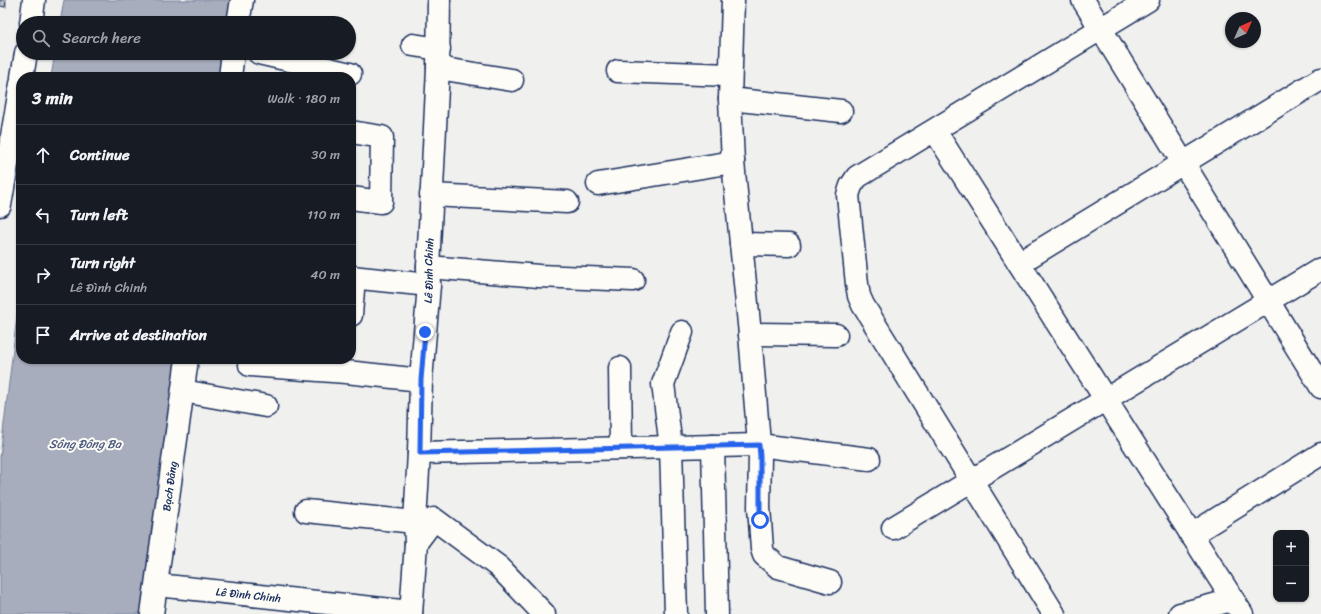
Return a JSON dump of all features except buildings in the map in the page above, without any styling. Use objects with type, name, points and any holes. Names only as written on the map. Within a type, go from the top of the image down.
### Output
[{"type":"street","points":[[31,16],[34,0]]},
{"type":"street","points":[[239,16],[242,0]]},
{"type":"street","name":"Lê Đình Chinh","points":[[157,585],[411,613],[416,543],[415,522],[420,453],[421,380],[428,276],[438,59],[439,0]]},
{"type":"street","points":[[733,0],[730,99],[734,162],[760,456],[760,533],[764,555],[778,567],[830,582]]},
{"type":"street","points":[[1083,0],[1321,387]]},
{"type":"street","points":[[1054,614],[863,305],[859,296],[857,284],[848,194],[857,177],[935,131],[1148,0]]},
{"type":"street","points":[[413,45],[438,59],[512,80]]},
{"type":"street","points":[[23,72],[25,60]]},
{"type":"street","points":[[231,72],[232,60]]},
{"type":"street","points":[[289,60],[341,72]]},
{"type":"street","points":[[618,71],[730,75]]},
{"type":"street","points":[[1018,263],[1321,79]]},
{"type":"street","points":[[730,99],[841,111]]},
{"type":"street","points":[[0,205],[16,113]]},
{"type":"street","points":[[935,131],[1237,607],[1180,614]]},
{"type":"street","points":[[356,133],[382,136],[381,202],[356,199]]},
{"type":"street","points":[[598,184],[734,162]]},
{"type":"street","points":[[431,195],[567,202]]},
{"type":"street","points":[[741,244],[789,246]]},
{"type":"street","points":[[893,528],[1321,269]]},
{"type":"street","points":[[356,278],[539,276],[633,280]]},
{"type":"street","points":[[676,614],[671,447],[663,384],[682,332]]},
{"type":"street","points":[[750,334],[836,335]]},
{"type":"street","name":"Bạch Đằng","points":[[152,614],[186,364]]},
{"type":"street","points":[[250,365],[347,365],[421,380]]},
{"type":"street","points":[[620,368],[621,448]]},
{"type":"street","points":[[183,391],[266,406]]},
{"type":"street","points":[[420,453],[759,445],[869,459]]},
{"type":"street","points":[[713,446],[717,614]]},
{"type":"street","points":[[1191,535],[1321,454]]},
{"type":"street","points":[[306,511],[415,522]]},
{"type":"street","points":[[416,543],[434,519],[499,568],[544,614]]},
{"type":"water","points":[[64,0],[234,0],[232,16],[61,16]]},
{"type":"water","points":[[54,60],[225,60],[224,72],[52,72]]},
{"type":"water","name":"Sông Đông Ba","points":[[16,324],[16,364],[180,364],[141,614],[0,614],[0,457]]},
{"type":"route","points":[[425,332],[421,380],[420,453],[759,445],[760,520]]}]
